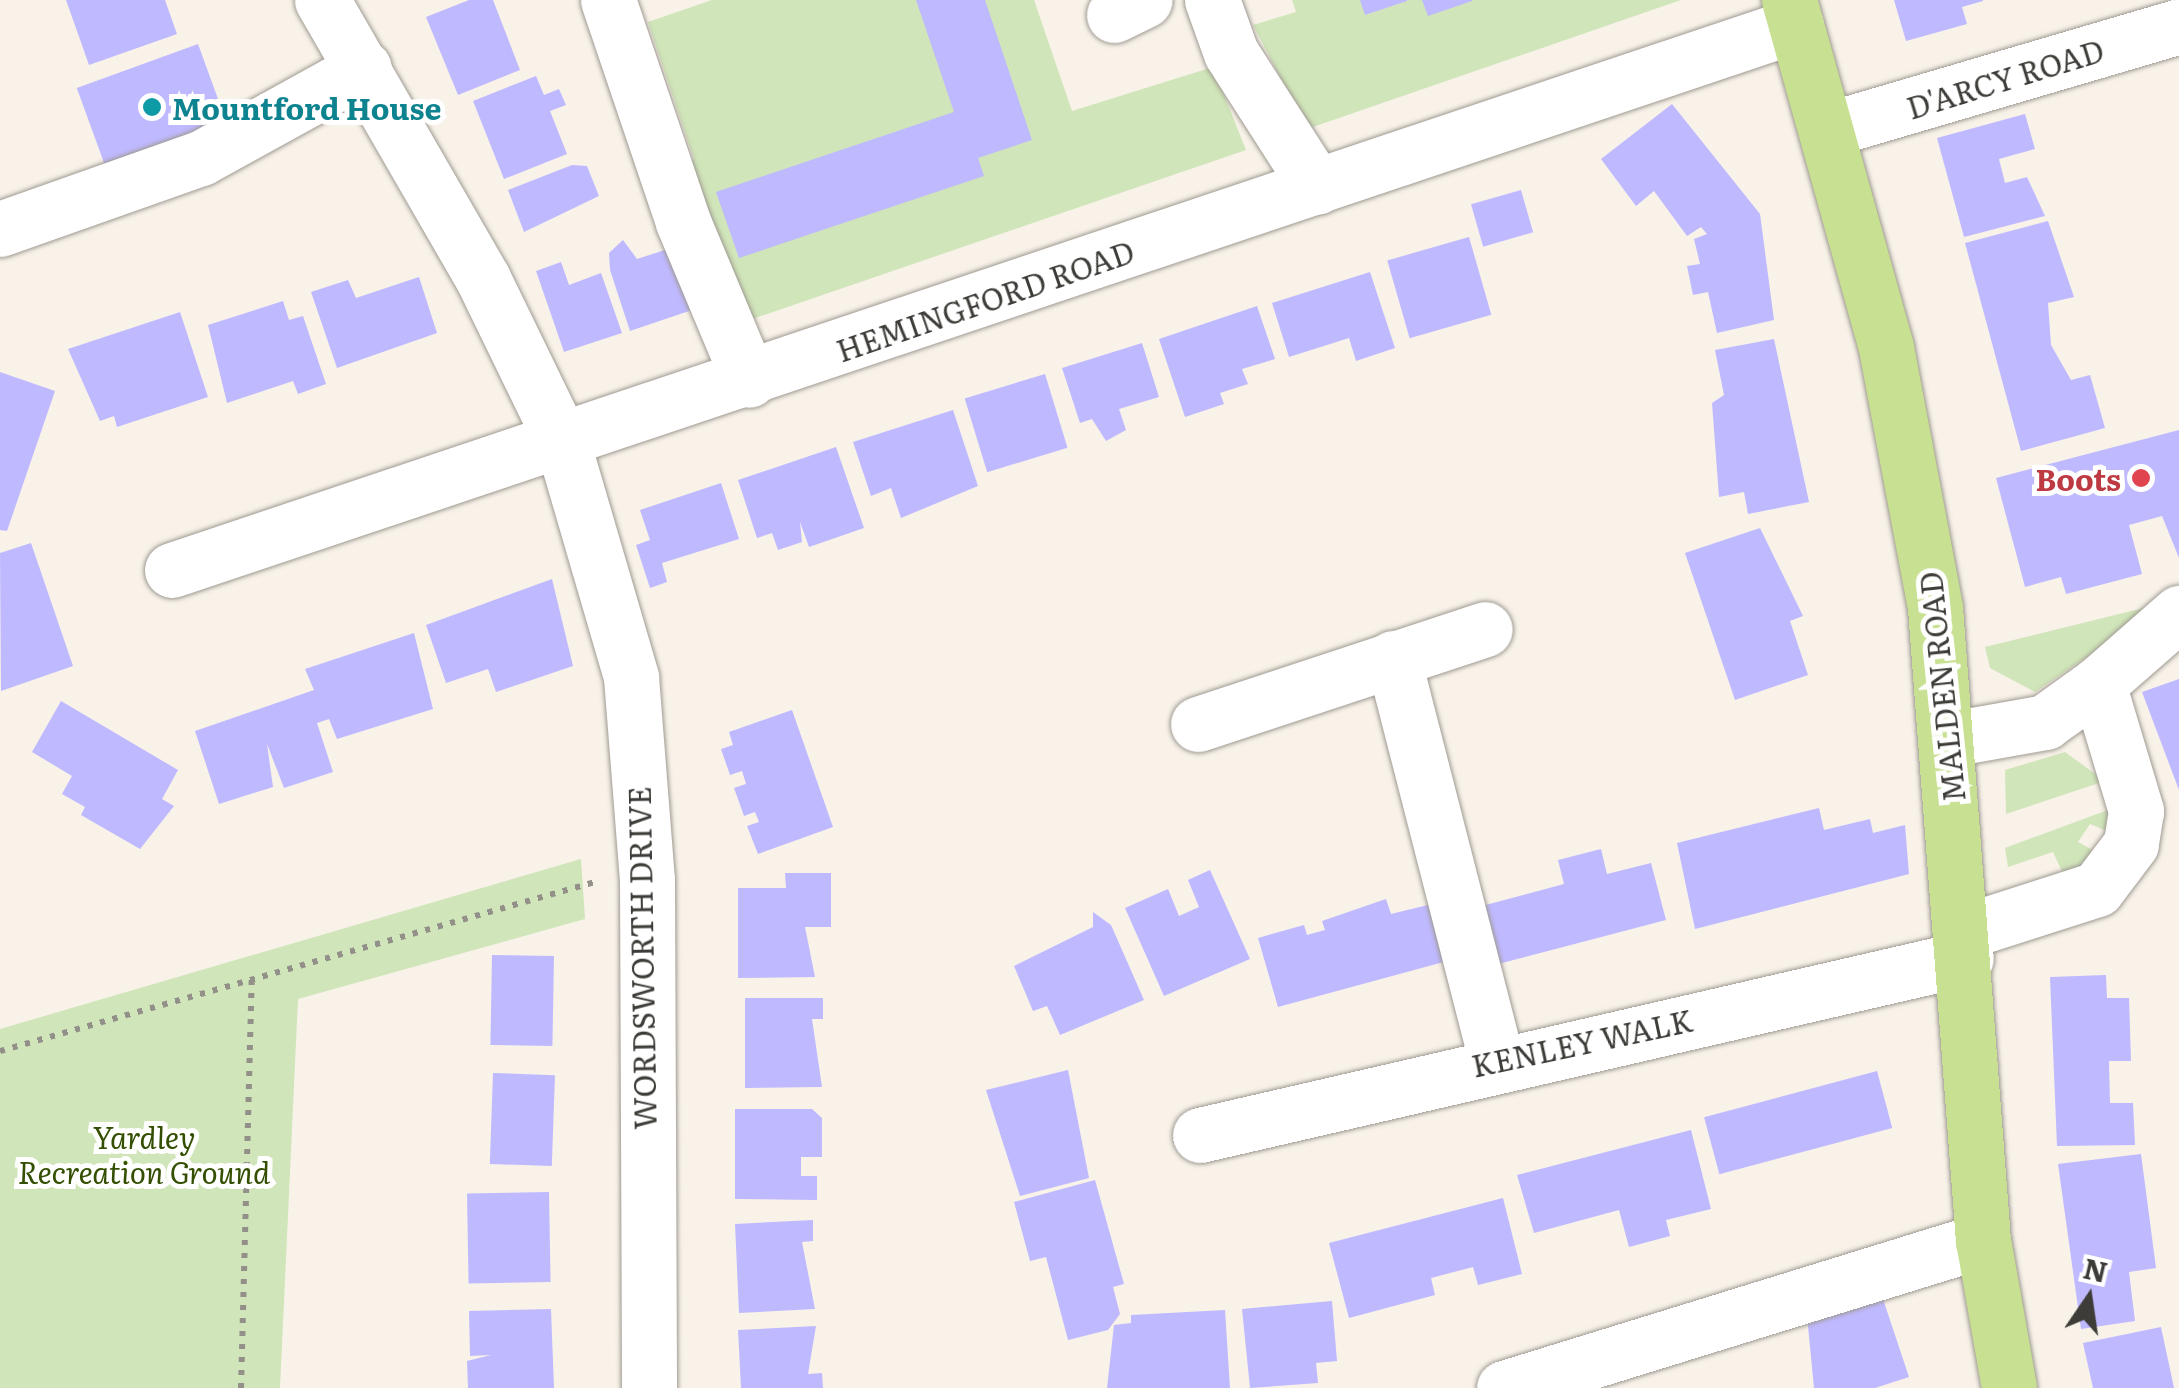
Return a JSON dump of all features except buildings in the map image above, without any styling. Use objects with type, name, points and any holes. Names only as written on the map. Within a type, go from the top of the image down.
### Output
[{"type":"main road","name":"MALDEN ROAD","points":[[1793,12],[1830,129],[1910,468],[1950,738],[1983,1240],[2008,1388]]},
{"type":"street","name":"WORDSWORTH DRIVE","points":[[322,0],[364,68],[563,444],[632,677],[647,880],[649,1388]]},
{"type":"street","points":[[1212,0],[1232,53],[1317,187]]},
{"type":"street","points":[[620,3],[683,222],[749,380]]},
{"type":"street","name":"HEMINGFORD ROAD","points":[[172,570],[563,444],[1317,187],[1793,12]]},
{"type":"street","name":"D'ARCY ROAD","points":[[1830,129],[2179,26]]},
{"type":"street","points":[[0,229],[202,158],[364,68]]},
{"type":"street","points":[[1950,738],[2045,722],[2098,684],[2179,614]]},
{"type":"street","points":[[1198,724],[1486,629]]},
{"type":"street","points":[[1392,658],[1496,1060]]},
{"type":"street","name":"KENLEY WALK","points":[[1200,1135],[1965,945],[2097,889],[2119,868],[2136,811],[2098,684]]},
{"type":"street","points":[[1504,1388],[1641,1367],[1983,1240]]},
{"type":"path","points":[[0,1051],[584,882],[647,880]]},
{"type":"path","points":[[241,1388],[252,975]]},
{"type":"green space","points":[[712,0],[1034,0],[1072,111],[1213,67],[1246,150],[732,326],[673,167],[694,159],[648,22]]},
{"type":"green space","points":[[1292,0],[1681,0],[1307,129],[1253,25],[1296,12]]},
{"type":"green space","points":[[2168,602],[2035,692],[1990,668],[1985,647]]},
{"type":"green space","points":[[2065,752],[2105,781],[2006,814],[2005,770]]},
{"type":"green space","points":[[2116,807],[2114,834],[2090,824],[2078,842],[2105,857],[2067,882],[2053,852],[2008,867],[2005,848]]},
{"type":"green space","name":"Yardley Recreation Ground","points":[[581,859],[585,919],[298,999],[280,1388],[0,1388],[0,1029]]},
{"type":"place","name":"Mountford House","points":[[152,107]]},
{"type":"place","name":"Boots","points":[[2141,478]]}]
